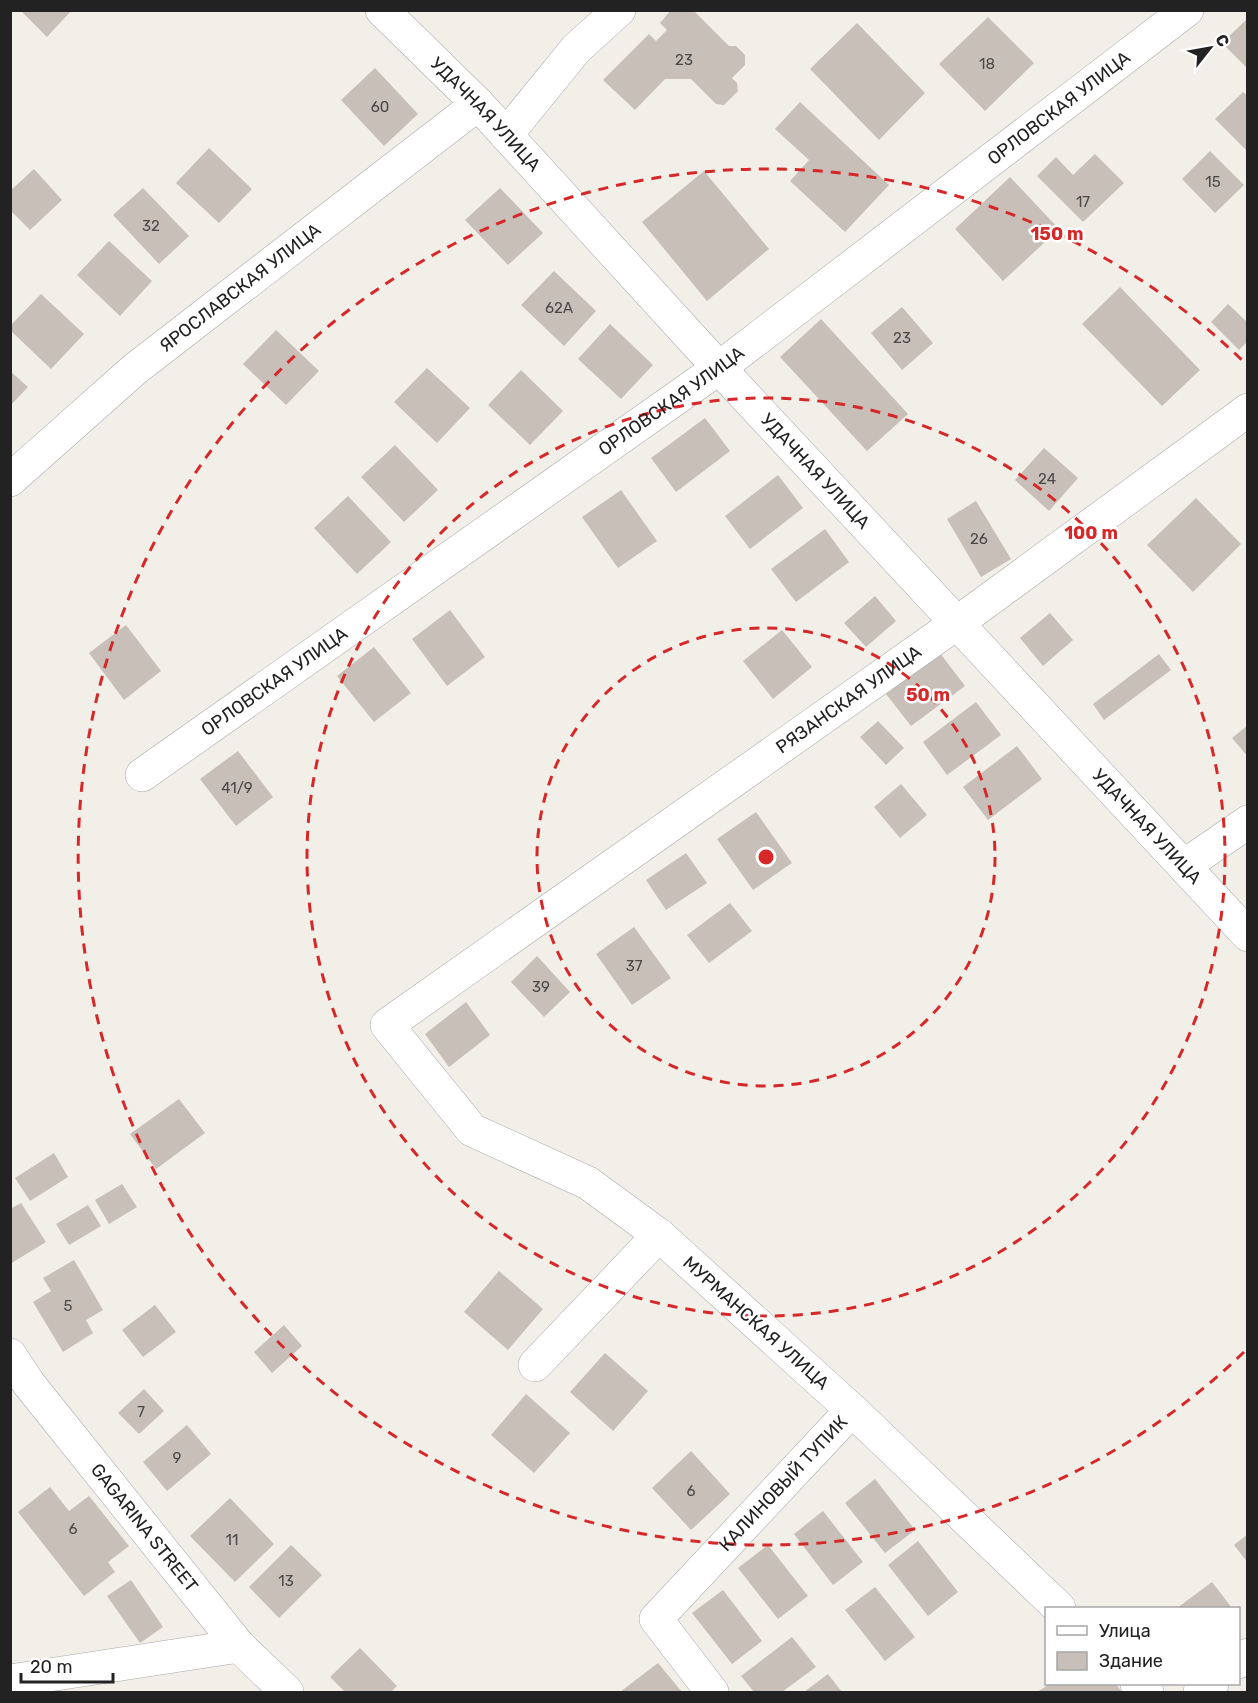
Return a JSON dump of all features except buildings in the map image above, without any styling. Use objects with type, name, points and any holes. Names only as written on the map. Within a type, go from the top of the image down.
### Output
[{"type":"street","name":"УДАЧНАЯ УЛИЦА","points":[[382,10],[478,104],[719,368],[1248,935]]},
{"type":"street","points":[[506,135],[576,49],[619,10]]},
{"type":"street","name":"ОРЛОВСКАЯ УЛИЦА","points":[[142,775],[719,368],[1187,10]]},
{"type":"street","name":"ЯРОСЛАВСКАЯ УЛИЦА","points":[[10,480],[135,369],[478,104]]},
{"type":"street","name":"РЯЗАНСКАЯ УЛИЦА","points":[[445,984],[957,623],[1248,410]]},
{"type":"street","points":[[1184,866],[1248,822]]},
{"type":"street","name":"МУРМАНСКАЯ УЛИЦА","points":[[445,984],[387,1025],[472,1130],[588,1183],[659,1235],[852,1410]]},
{"type":"street","points":[[535,1365],[659,1235]]},
{"type":"street","name":"GAGARINA STREET","points":[[10,1355],[29,1384],[239,1646],[287,1692]]},
{"type":"street","name":"КАЛИНОВЫЙ ТУПИК","points":[[712,1692],[656,1619],[852,1410],[1058,1607]]},
{"type":"street","points":[[10,1682],[239,1646]]}]
